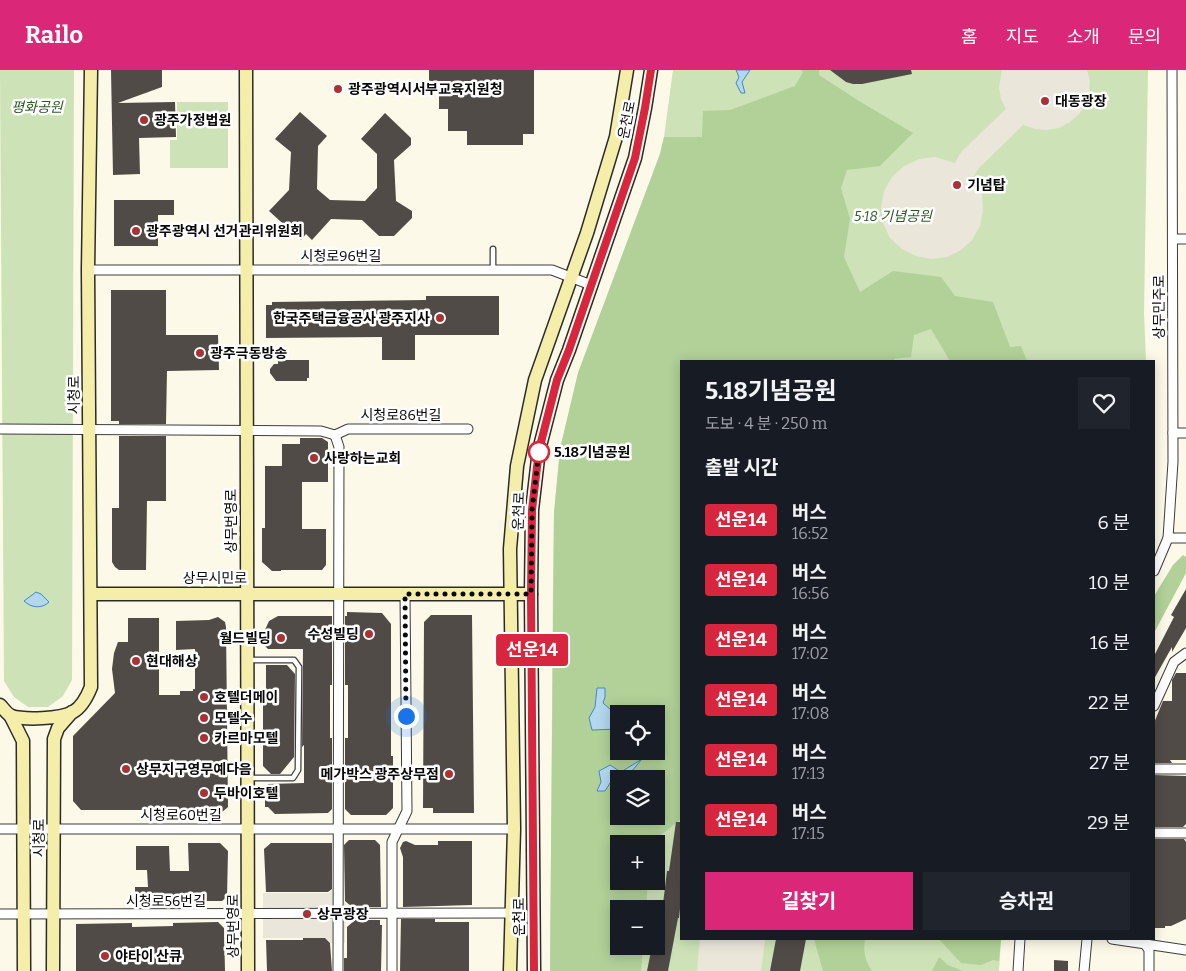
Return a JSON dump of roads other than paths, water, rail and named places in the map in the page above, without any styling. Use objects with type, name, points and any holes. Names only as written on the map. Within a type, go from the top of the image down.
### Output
[{"type":"street","name":"시청로","points":[[53,971],[54,739],[58,728],[72,712],[81,706],[90,688],[88,270],[91,70]]},
{"type":"street","name":"상무번영로","points":[[246,70],[248,971]]},
{"type":"street","name":"운천로","points":[[510,971],[514,829],[510,549],[519,450],[535,380],[570,276],[587,233],[616,137],[626,70]]},
{"type":"street","name":"운천로","points":[[534,971],[531,594],[532,510],[539,450],[557,380],[635,158],[651,70]]},
{"type":"street","name":"상무민주로","points":[[1155,569],[1168,538],[1173,462],[1172,70]]},
{"type":"street","points":[[1173,240],[1186,239]]},
{"type":"street","name":"시청로96번길","points":[[88,270],[552,270],[591,285]]},
{"type":"street","name":"시청로86번길","points":[[0,429],[321,431],[335,435],[348,429],[468,429]]},
{"type":"street","points":[[1173,433],[1186,433]]},
{"type":"street","points":[[335,435],[339,447],[340,594],[338,971]]},
{"type":"street","points":[[1168,538],[1186,538]]},
{"type":"street","name":"상무시민로","points":[[90,594],[531,594]]},
{"type":"street","points":[[392,971],[392,842],[407,811],[405,594]]},
{"type":"street","points":[[1155,704],[1174,662],[1186,653]]},
{"type":"street","name":"시청로","points":[[0,705],[10,716],[24,741],[24,971]]},
{"type":"street","points":[[10,716],[38,719],[72,712]]},
{"type":"street","points":[[1155,768],[1186,769]]},
{"type":"street","name":"시청로60번길","points":[[0,829],[514,829]]},
{"type":"street","points":[[1155,833],[1186,833]]},
{"type":"street","name":"시청로56번길","points":[[0,914],[512,913]]},
{"type":"street","points":[[1018,971],[1020,940]]},
{"type":"street","points":[[1084,971],[1087,940]]},
{"type":"street","points":[[1128,940],[1145,941],[1186,950]]},
{"type":"street","points":[[1145,941],[1149,950],[1149,971]]},
{"type":"lane","points":[[493,249],[493,270]]},
{"type":"lane","points":[[248,660],[294,660],[299,667],[298,770],[293,778],[248,778]]},
{"type":"water","points":[[736,70],[750,70],[742,82],[745,93],[741,93],[736,83],[739,77]]},
{"type":"water","points":[[36,592],[49,602],[43,606],[36,607],[24,601]]},
{"type":"water","points":[[597,688],[605,688],[603,703],[610,709],[610,729],[592,730],[589,718],[595,707]]},
{"type":"water","points":[[640,760],[641,760],[633,770],[624,770]]},
{"type":"water","points":[[610,765],[618,770],[610,770],[610,783],[605,791],[597,791],[601,782],[599,771]]},
{"type":"place","name":"광주광역시서부교육지원청","points":[[338,89]]},
{"type":"place","name":"대동광장","points":[[1045,101]]},
{"type":"place","name":"광주가정법원","points":[[144,120]]},
{"type":"place","name":"기념탑","points":[[957,185]]},
{"type":"place","name":"광주광역시 선거관리위원회","points":[[136,231]]},
{"type":"place","name":"한국주택금융공사 광주지사","points":[[440,318]]},
{"type":"place","name":"광주극동방송","points":[[200,353]]},
{"type":"place","name":"5.18기념공원","points":[[539,452]]},
{"type":"place","name":"사랑하는교회","points":[[314,458]]},
{"type":"place","name":"수성빌딩","points":[[369,634]]},
{"type":"place","name":"월드빌딩","points":[[281,638]]},
{"type":"place","name":"현대해상","points":[[136,661]]},
{"type":"place","name":"호텔더메이","points":[[204,697]]},
{"type":"place","name":"모텔수","points":[[204,718]]},
{"type":"place","name":"카르마모텔","points":[[204,738]]},
{"type":"place","name":"상무지구영무예다음","points":[[126,769]]},
{"type":"place","name":"메가박스 광주상무점","points":[[449,774]]},
{"type":"place","name":"두바이호텔","points":[[204,793]]},
{"type":"place","name":"상무광장","points":[[307,914]]},
{"type":"place","name":"야타이 산큐","points":[[105,956]]},
{"type":"park label","name":"평화공원","points":[[37,107]]},
{"type":"park label","name":"5·18 기념공원","points":[[893,216]]}]
